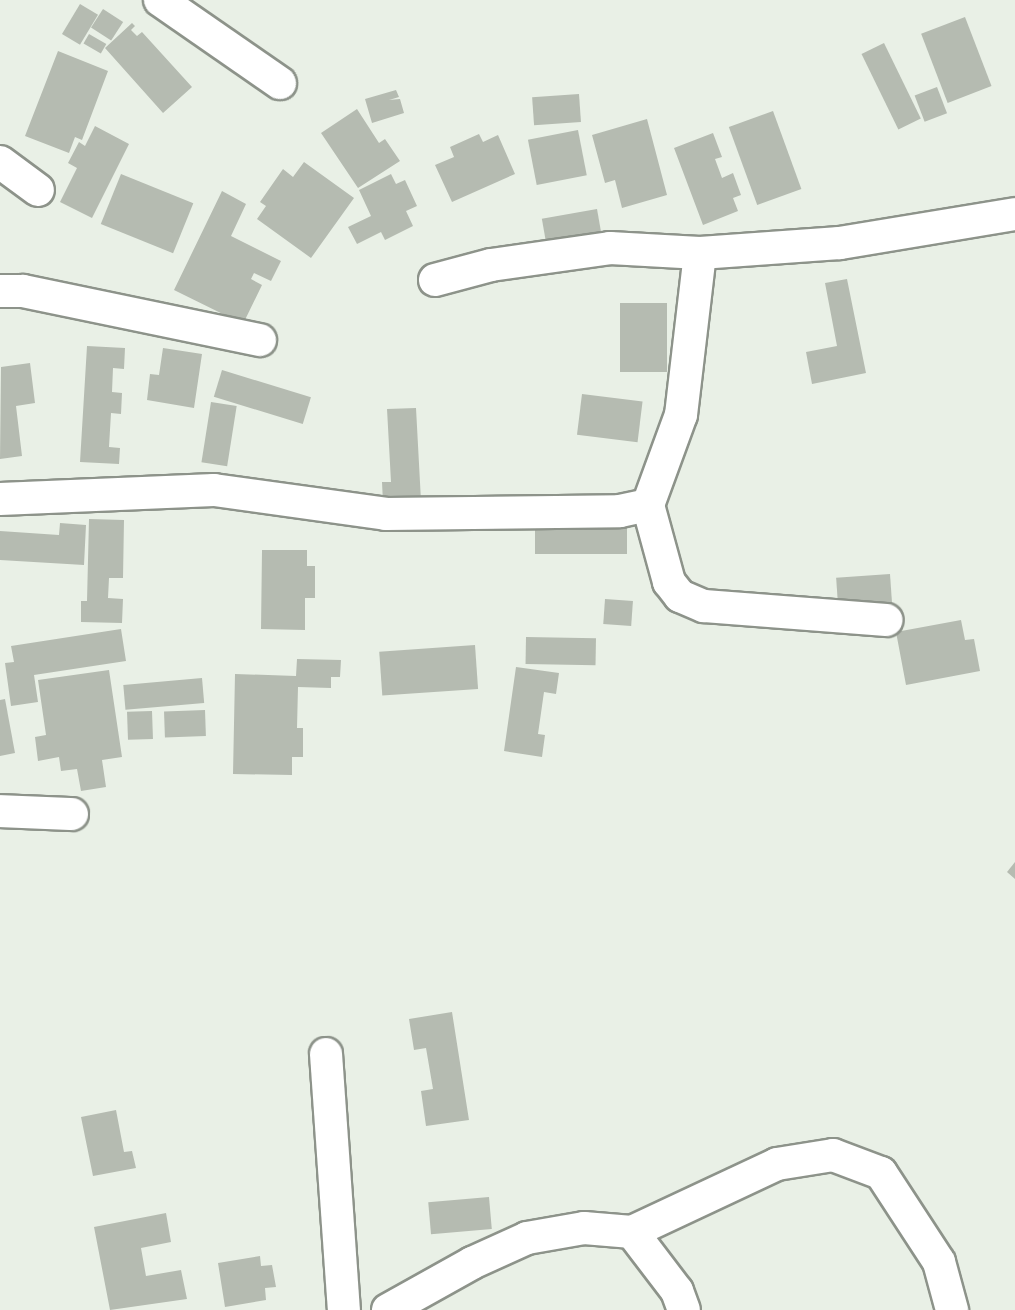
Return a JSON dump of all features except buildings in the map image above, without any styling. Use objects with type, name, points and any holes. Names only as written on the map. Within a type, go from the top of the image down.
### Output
[{"type":"street","points":[[160,0],[280,83]]},
{"type":"street","points":[[0,162],[38,190]]},
{"type":"street","points":[[435,280],[491,265],[610,248],[700,254],[840,243],[1015,214]]},
{"type":"street","points":[[700,254],[681,416],[648,505],[669,582],[680,596],[704,606],[886,620]]},
{"type":"street","points":[[0,291],[23,291],[260,340]]},
{"type":"street","points":[[0,499],[214,490],[386,514],[620,511],[648,505]]},
{"type":"street","points":[[0,811],[72,814]]},
{"type":"street","points":[[326,1054],[344,1310]]},
{"type":"street","points":[[388,1310],[472,1263],[527,1238],[584,1228],[632,1232],[702,1202],[777,1164],[833,1155],[881,1173],[939,1262],[952,1310]]},
{"type":"street","points":[[632,1232],[677,1291],[684,1310]]}]
